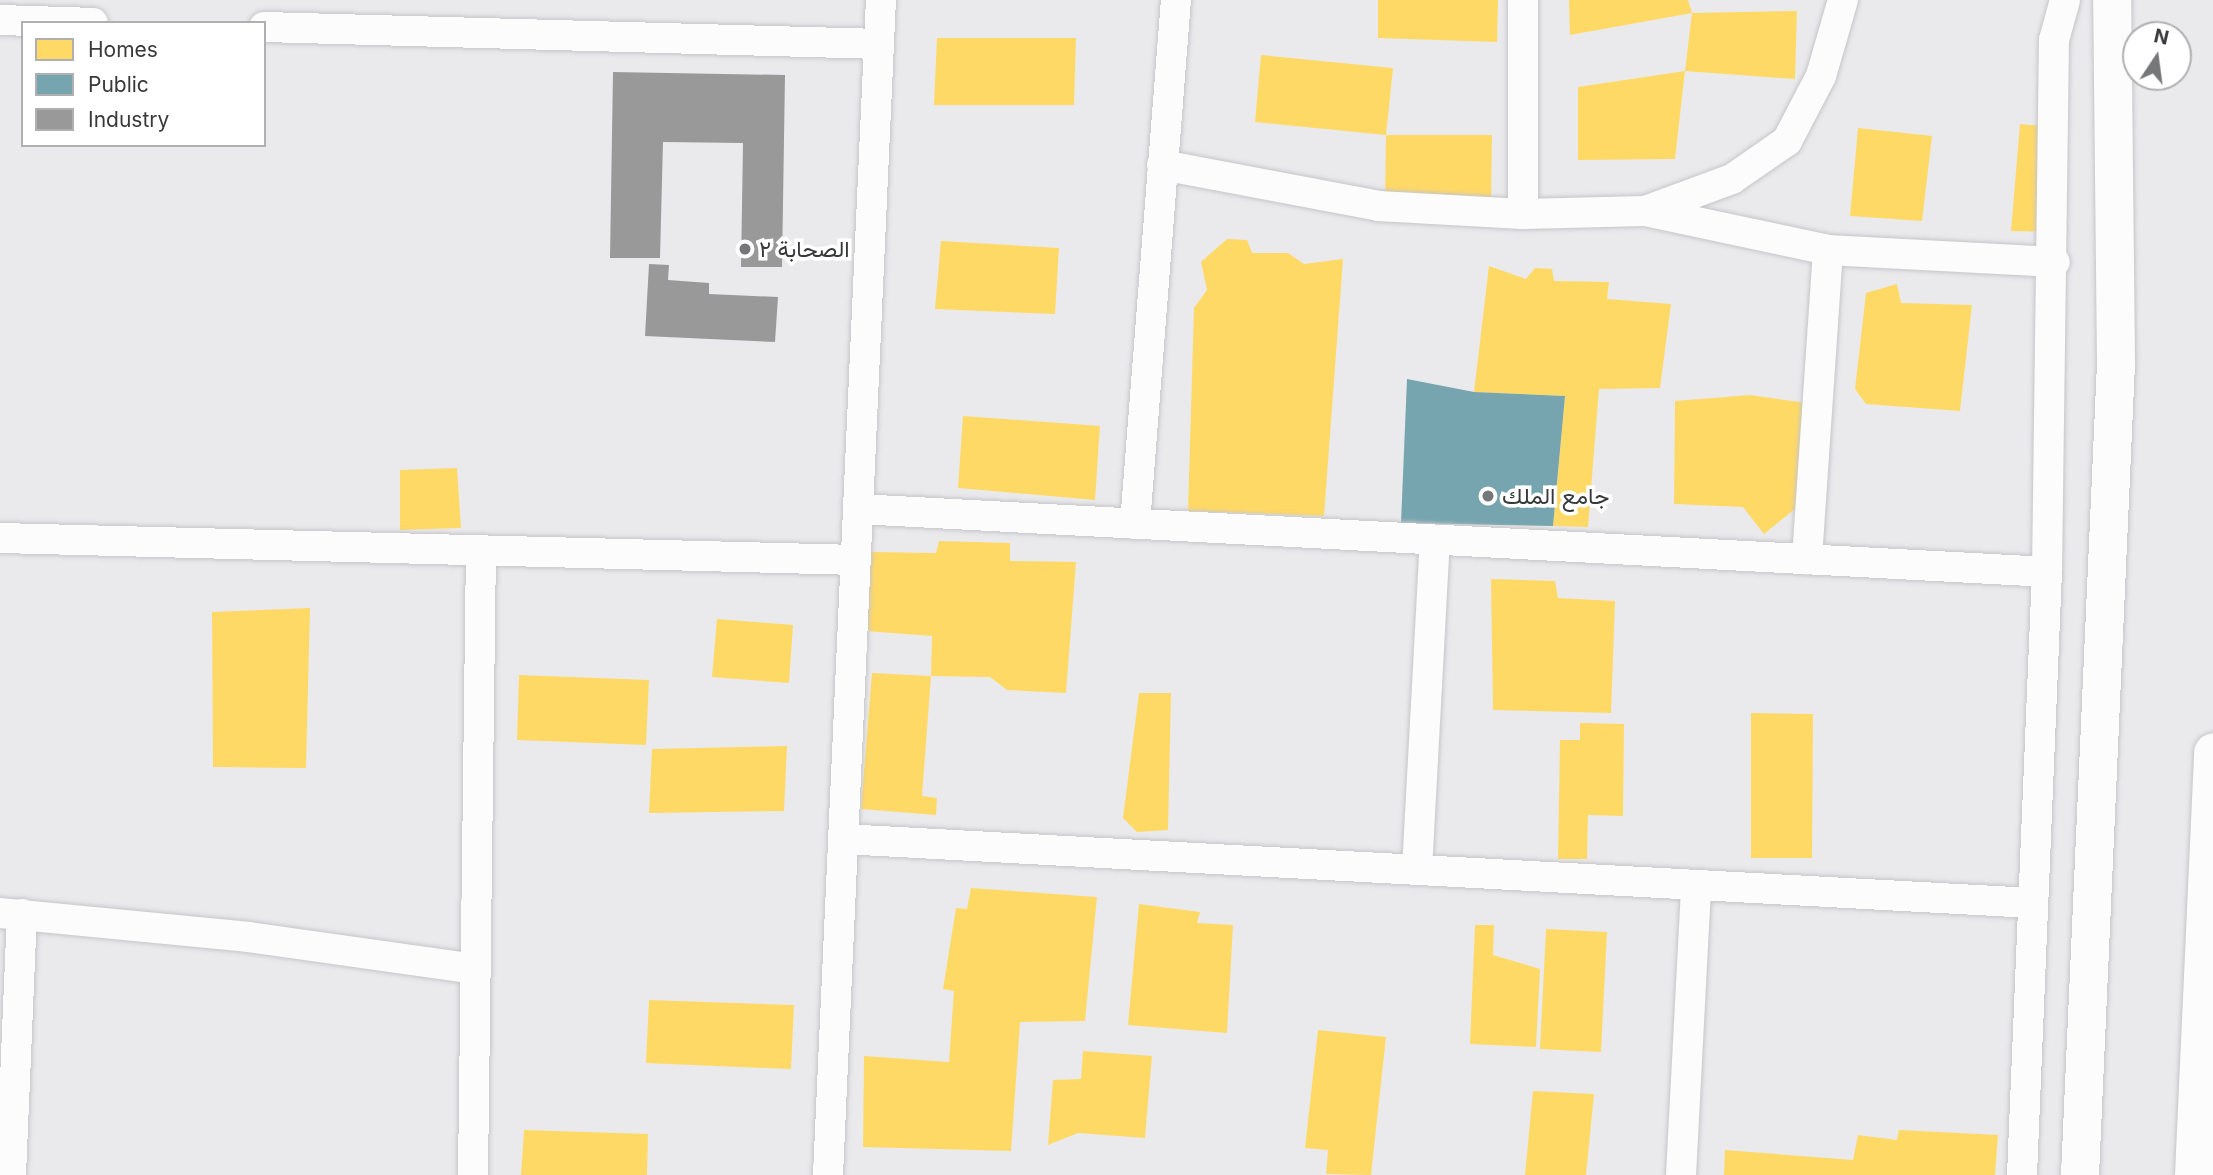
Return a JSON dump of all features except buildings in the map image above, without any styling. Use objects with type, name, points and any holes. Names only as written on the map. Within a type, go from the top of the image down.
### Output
[{"type":"main road","points":[[2080,1175],[2115,390],[2112,0]]},
{"type":"main road","points":[[2194,1175],[2213,752]]},
{"type":"street","points":[[846,1175],[828,1175],[881,0]]},
{"type":"street","points":[[1135,524],[1176,0]]},
{"type":"street","points":[[1523,0],[1523,214]]},
{"type":"street","points":[[1645,211],[1732,179],[1787,141],[1821,76],[1843,0]]},
{"type":"street","points":[[2022,1175],[2048,572],[2055,262],[2054,40],[2065,0]]},
{"type":"street","points":[[0,20],[31,21]]},
{"type":"street","points":[[266,27],[878,44]]},
{"type":"street","points":[[1163,164],[1378,206],[1523,214],[1645,211],[1828,250],[2055,262]]},
{"type":"street","points":[[1807,559],[1828,250]]},
{"type":"street","points":[[858,509],[2048,572]]},
{"type":"street","points":[[0,538],[856,560]]},
{"type":"street","points":[[1417,870],[1435,540]]},
{"type":"street","points":[[473,1175],[481,550]]},
{"type":"street","points":[[844,839],[2033,903]]},
{"type":"street","points":[[1681,1175],[1696,885]]},
{"type":"street","points":[[11,1175],[11,914],[476,969]]},
{"type":"place","name":"الصحابة ٢","points":[[745,249]]},
{"type":"place","name":"جامع الملك","points":[[1488,496]]}]
